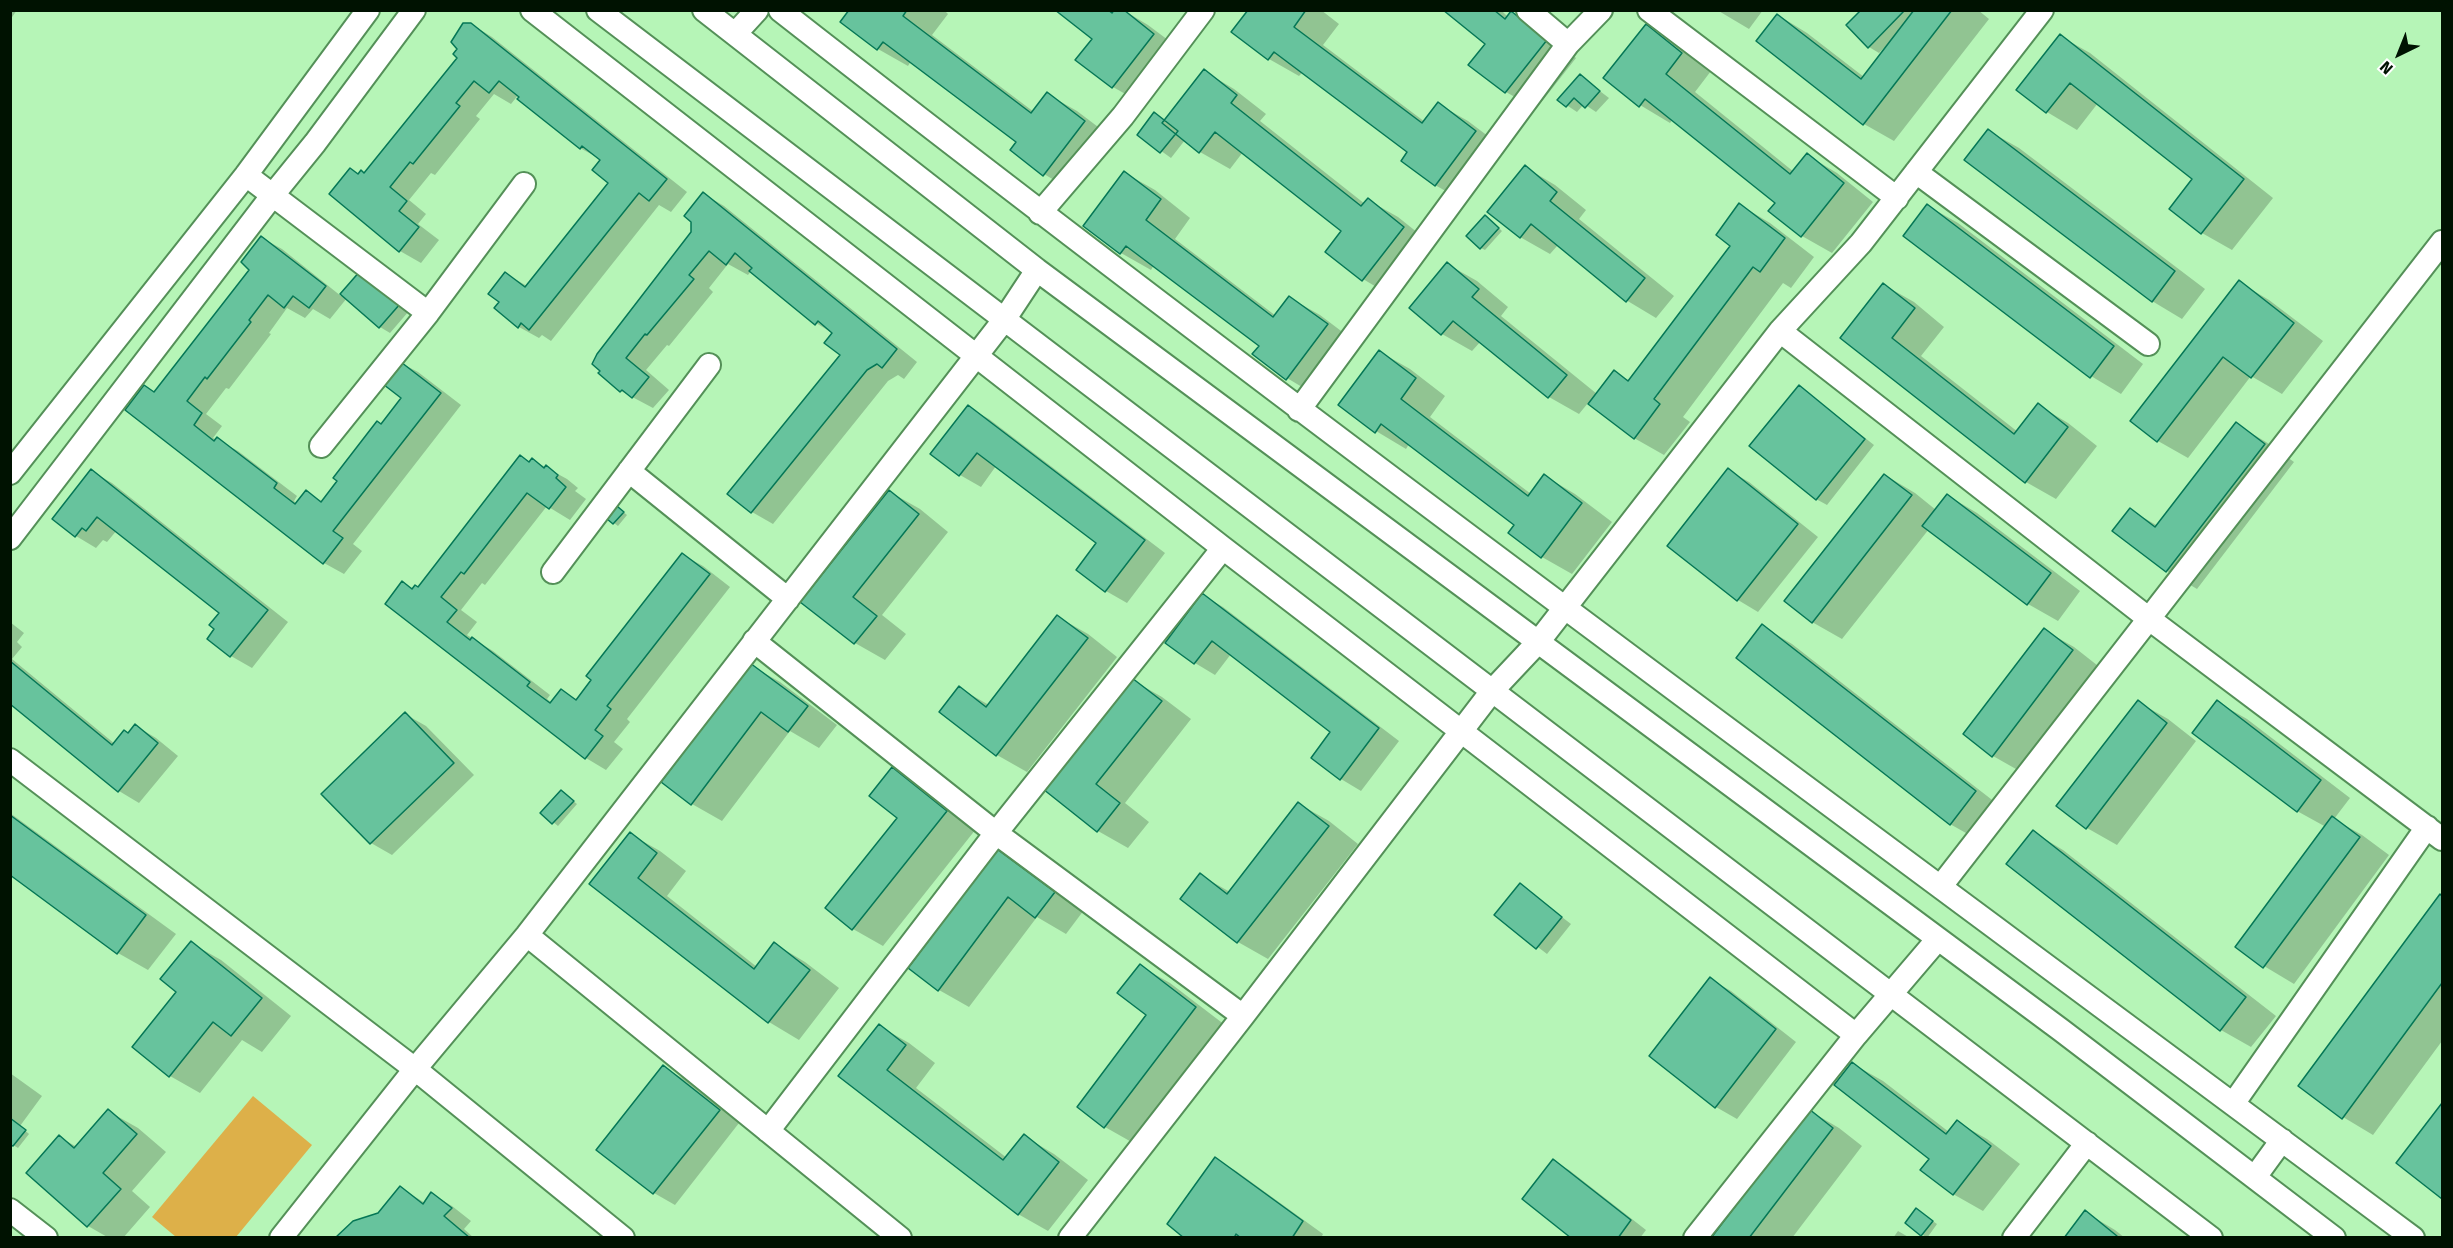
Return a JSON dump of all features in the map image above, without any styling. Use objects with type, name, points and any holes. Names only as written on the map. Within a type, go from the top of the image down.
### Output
[{"type":"street","points":[[10,473],[246,174],[368,10]]},
{"type":"street","points":[[10,538],[315,143],[414,10]]},
{"type":"street","points":[[532,10],[1222,548],[1856,1035]]},
{"type":"street","points":[[598,10],[2211,1238]]},
{"type":"street","points":[[704,10],[1037,270],[1539,640],[2061,1030],[2334,1238]]},
{"type":"street","points":[[735,34],[757,10]]},
{"type":"street","points":[[780,10],[1040,213],[1299,410],[2413,1238]]},
{"type":"street","points":[[1040,213],[1123,116],[1203,10]]},
{"type":"street","points":[[1528,10],[1568,44]]},
{"type":"street","points":[[1299,410],[1568,44],[1601,10]]},
{"type":"street","points":[[1649,10],[1896,198]]},
{"type":"street","points":[[1070,1238],[1244,1016],[1492,691],[1539,640],[1780,331],[1861,243],[2042,10]]},
{"type":"street","points":[[1916,172],[2148,344]]},
{"type":"street","points":[[246,174],[428,313]]},
{"type":"street","points":[[321,446],[428,313],[524,184]]},
{"type":"street","points":[[1941,886],[2442,242]]},
{"type":"street","points":[[281,1238],[415,1069],[526,935],[788,600],[1004,320],[1037,270]]},
{"type":"street","points":[[1780,331],[2148,618],[2435,833],[2234,1104]]},
{"type":"street","points":[[553,572],[709,365]]},
{"type":"street","points":[[629,471],[788,600]]},
{"type":"street","points":[[768,1131],[996,833],[1222,548]]},
{"type":"street","points":[[754,641],[996,833],[1244,1016]]},
{"type":"street","points":[[10,760],[415,1069],[624,1238]]},
{"type":"street","points":[[526,935],[900,1238]]},
{"type":"street","points":[[1695,1238],[1856,1035],[1938,940]]},
{"type":"street","points":[[2255,1177],[2282,1140]]},
{"type":"street","points":[[2014,1238],[2087,1143]]},
{"type":"street","points":[[10,1210],[45,1238]]},
{"type":"shaded area","points":[[253,1096],[312,1145],[236,1237],[176,1237],[152,1217]]},
{"type":"building","points":[[849,10],[907,10],[903,16],[1031,113],[1047,92],[1085,121],[1043,176],[1010,150],[1016,142],[883,42],[877,50],[840,22]]},
{"type":"building","points":[[1055,10],[1108,10],[1112,13],[1114,10],[1124,10],[1154,34],[1112,88],[1075,60],[1092,39]]},
{"type":"building","points":[[1248,10],[1306,10],[1294,27],[1422,123],[1438,102],[1476,131],[1435,186],[1401,161],[1407,152],[1274,52],[1268,60],[1231,32]]},
{"type":"building","points":[[1443,10],[1494,10],[1505,19],[1511,11],[1547,40],[1505,93],[1468,65],[1485,44]]},
{"type":"building","points":[[1861,10],[1905,10],[1868,48],[1846,25]]},
{"type":"building","points":[[1914,10],[1952,10],[1863,125],[1756,41],[1777,14],[1861,79]]},
{"type":"building","points":[[463,23],[471,23],[667,179],[649,201],[639,193],[529,330],[521,323],[518,328],[494,308],[499,302],[488,294],[505,272],[525,287],[608,183],[592,170],[600,160],[582,146],[580,149],[517,99],[519,97],[499,81],[489,93],[474,81],[456,103],[460,106],[413,164],[410,162],[390,187],[407,201],[399,211],[419,227],[399,252],[329,194],[350,168],[358,174],[361,170],[364,173],[457,58],[453,54],[457,49],[451,42]]},
{"type":"building","points":[[1646,24],[1682,53],[1666,74],[1790,174],[1807,153],[1844,183],[1801,237],[1768,211],[1775,203],[1645,99],[1639,107],[1603,78]]},
{"type":"building","points":[[2060,34],[2244,179],[2201,234],[2169,209],[2192,179],[2070,83],[2046,113],[2016,90]]},
{"type":"building","points":[[1204,69],[1237,95],[1231,103],[1361,206],[1368,198],[1404,227],[1362,281],[1325,252],[1341,231],[1215,132],[1199,153],[1162,123]]},
{"type":"building","points":[[1580,74],[1600,91],[1585,108],[1574,98],[1566,107],[1557,100]]},
{"type":"building","points":[[1154,112],[1178,131],[1160,153],[1137,135]]},
{"type":"building","points":[[1988,129],[2175,271],[2152,302],[1964,160]]},
{"type":"building","points":[[1525,165],[1557,192],[1550,201],[1645,278],[1626,302],[1531,224],[1520,238],[1487,212]]},
{"type":"building","points":[[1124,171],[1161,199],[1146,220],[1273,317],[1289,296],[1328,324],[1286,380],[1252,354],[1259,346],[1126,246],[1120,254],[1083,226]]},
{"type":"building","points":[[703,192],[897,349],[882,368],[877,364],[867,370],[751,513],[727,494],[840,355],[824,343],[832,333],[818,321],[815,325],[749,271],[752,268],[735,253],[726,265],[709,251],[689,275],[694,279],[626,358],[649,377],[632,398],[622,390],[620,392],[598,373],[600,371],[592,364],[597,354],[691,232],[691,222],[684,216]]},
{"type":"building","points":[[1739,203],[1785,238],[1760,272],[1753,267],[1654,399],[1660,404],[1634,439],[1588,404],[1614,370],[1628,381],[1730,246],[1716,235]]},
{"type":"building","points":[[1927,204],[2114,346],[2090,378],[1903,236]]},
{"type":"building","points":[[1485,215],[1499,228],[1480,249],[1466,236]]},
{"type":"building","points":[[261,236],[326,286],[309,308],[293,296],[284,308],[268,295],[249,320],[251,322],[187,401],[202,413],[194,425],[214,441],[217,437],[277,483],[274,488],[295,504],[306,490],[321,502],[337,481],[333,478],[377,421],[381,424],[401,398],[379,381],[397,359],[441,393],[333,531],[343,538],[323,564],[125,410],[144,385],[154,392],[249,270],[241,262]]},
{"type":"building","points":[[1447,262],[1479,289],[1472,297],[1567,375],[1548,398],[1453,321],[1441,335],[1409,308]]},
{"type":"building","points":[[361,270],[400,304],[379,328],[340,294]]},
{"type":"building","points":[[2239,280],[2294,323],[2251,378],[2223,357],[2157,442],[2130,421]]},
{"type":"building","points":[[1883,283],[1915,308],[1892,338],[2014,434],[2038,403],[2068,427],[2025,483],[1840,338]]},
{"type":"building","points":[[1379,350],[1416,378],[1401,399],[1528,496],[1544,474],[1582,503],[1541,558],[1508,533],[1514,525],[1381,424],[1375,433],[1338,405]]},
{"type":"building","points":[[1799,385],[1865,439],[1816,500],[1749,446]]},
{"type":"building","points":[[968,405],[1145,540],[1105,592],[1076,570],[1096,543],[977,453],[959,476],[930,454]]},
{"type":"building","points":[[2236,422],[2265,444],[2166,572],[2112,531],[2130,508],[2155,527]]},
{"type":"building","points":[[520,455],[529,462],[532,458],[544,468],[546,465],[558,475],[556,478],[566,487],[549,509],[527,493],[464,574],[461,572],[441,597],[457,610],[447,622],[470,640],[472,637],[530,682],[527,686],[550,703],[561,689],[576,700],[591,680],[586,676],[682,553],[710,574],[607,706],[611,709],[595,730],[603,736],[585,759],[385,604],[402,581],[412,589],[415,585],[418,587]]},
{"type":"building","points":[[1728,468],[1798,524],[1737,601],[1667,546]]},
{"type":"building","points":[[91,469],[268,610],[230,657],[207,639],[214,629],[209,625],[219,613],[97,517],[86,531],[82,528],[75,537],[52,519]]},
{"type":"building","points":[[1884,474],[1912,495],[1812,623],[1784,601]]},
{"type":"building","points":[[889,490],[919,514],[853,597],[877,616],[854,644],[800,602]]},
{"type":"building","points":[[1947,494],[2051,573],[2027,605],[1922,526]]},
{"type":"building","points":[[611,501],[624,512],[613,524],[600,513]]},
{"type":"building","points":[[1202,593],[1379,728],[1340,780],[1311,758],[1330,732],[1212,641],[1194,664],[1165,643]]},
{"type":"building","points":[[1057,615],[1088,638],[996,756],[939,712],[959,686],[986,707]]},
{"type":"building","points":[[1762,624],[1976,791],[1950,825],[1736,658]]},
{"type":"building","points":[[2044,628],[2073,650],[1992,757],[1963,734]]},
{"type":"building","points":[[10,661],[112,745],[124,730],[128,733],[135,724],[158,743],[118,792],[10,704]]},
{"type":"building","points":[[750,663],[808,706],[788,732],[761,712],[691,805],[661,782]]},
{"type":"building","points":[[1132,678],[1162,701],[1096,784],[1120,803],[1097,832],[1043,789]]},
{"type":"building","points":[[2138,700],[2167,723],[2086,829],[2056,806]]},
{"type":"building","points":[[2217,700],[2321,780],[2297,812],[2192,733]]},
{"type":"building","points":[[405,712],[454,763],[370,844],[321,794]]},
{"type":"building","points":[[892,767],[947,811],[852,930],[825,908],[897,818],[869,796]]},
{"type":"building","points":[[561,790],[574,801],[552,824],[540,813]]},
{"type":"building","points":[[1298,802],[1329,826],[1237,943],[1180,899],[1200,873],[1227,894]]},
{"type":"building","points":[[10,815],[146,915],[117,954],[10,875]]},
{"type":"building","points":[[2332,816],[2360,837],[2263,968],[2235,947]]},
{"type":"building","points":[[2033,830],[2246,997],[2220,1031],[2006,864]]},
{"type":"building","points":[[630,832],[657,853],[638,878],[754,969],[774,942],[810,970],[768,1023],[589,884]]},
{"type":"building","points":[[997,849],[1055,892],[1035,918],[1008,897],[938,991],[908,968]]},
{"type":"building","points":[[1520,883],[1562,917],[1536,949],[1494,915]]},
{"type":"building","points":[[2440,894],[2442,896],[2442,983],[2342,1119],[2298,1086]]},
{"type":"building","points":[[191,941],[262,998],[231,1036],[213,1022],[169,1077],[132,1047],[176,992],[160,979]]},
{"type":"building","points":[[1140,964],[1196,1007],[1104,1128],[1077,1107],[1146,1015],[1117,993]]},
{"type":"building","points":[[1710,977],[1776,1029],[1715,1108],[1649,1056]]},
{"type":"building","points":[[879,1024],[906,1045],[887,1070],[1003,1160],[1024,1134],[1059,1162],[1018,1215],[838,1076]]},
{"type":"building","points":[[1852,1062],[1946,1134],[1957,1120],[1991,1146],[1953,1195],[1920,1170],[1929,1159],[1834,1085]]},
{"type":"building","points":[[663,1065],[720,1110],[653,1194],[596,1150]]},
{"type":"building","points":[[2442,1103],[2442,1199],[2396,1163]]},
{"type":"building","points":[[108,1109],[137,1134],[103,1173],[121,1189],[87,1227],[26,1173],[59,1135],[74,1148]]},
{"type":"building","points":[[1809,1109],[1833,1128],[1749,1238],[1711,1238]]},
{"type":"building","points":[[10,1118],[26,1130],[13,1146],[10,1145]]},
{"type":"building","points":[[1215,1157],[1303,1221],[1292,1238],[1241,1238],[1236,1234],[1234,1238],[1184,1238],[1167,1224]]},
{"type":"building","points":[[1553,1159],[1631,1220],[1618,1238],[1571,1238],[1522,1199]]},
{"type":"building","points":[[400,1186],[423,1204],[431,1192],[452,1208],[444,1216],[470,1238],[335,1238],[353,1221],[378,1213]]},
{"type":"building","points":[[1916,1208],[1933,1221],[1921,1236],[1905,1223]]},
{"type":"building","points":[[2085,1210],[2117,1236],[2115,1238],[2064,1238]]}]
